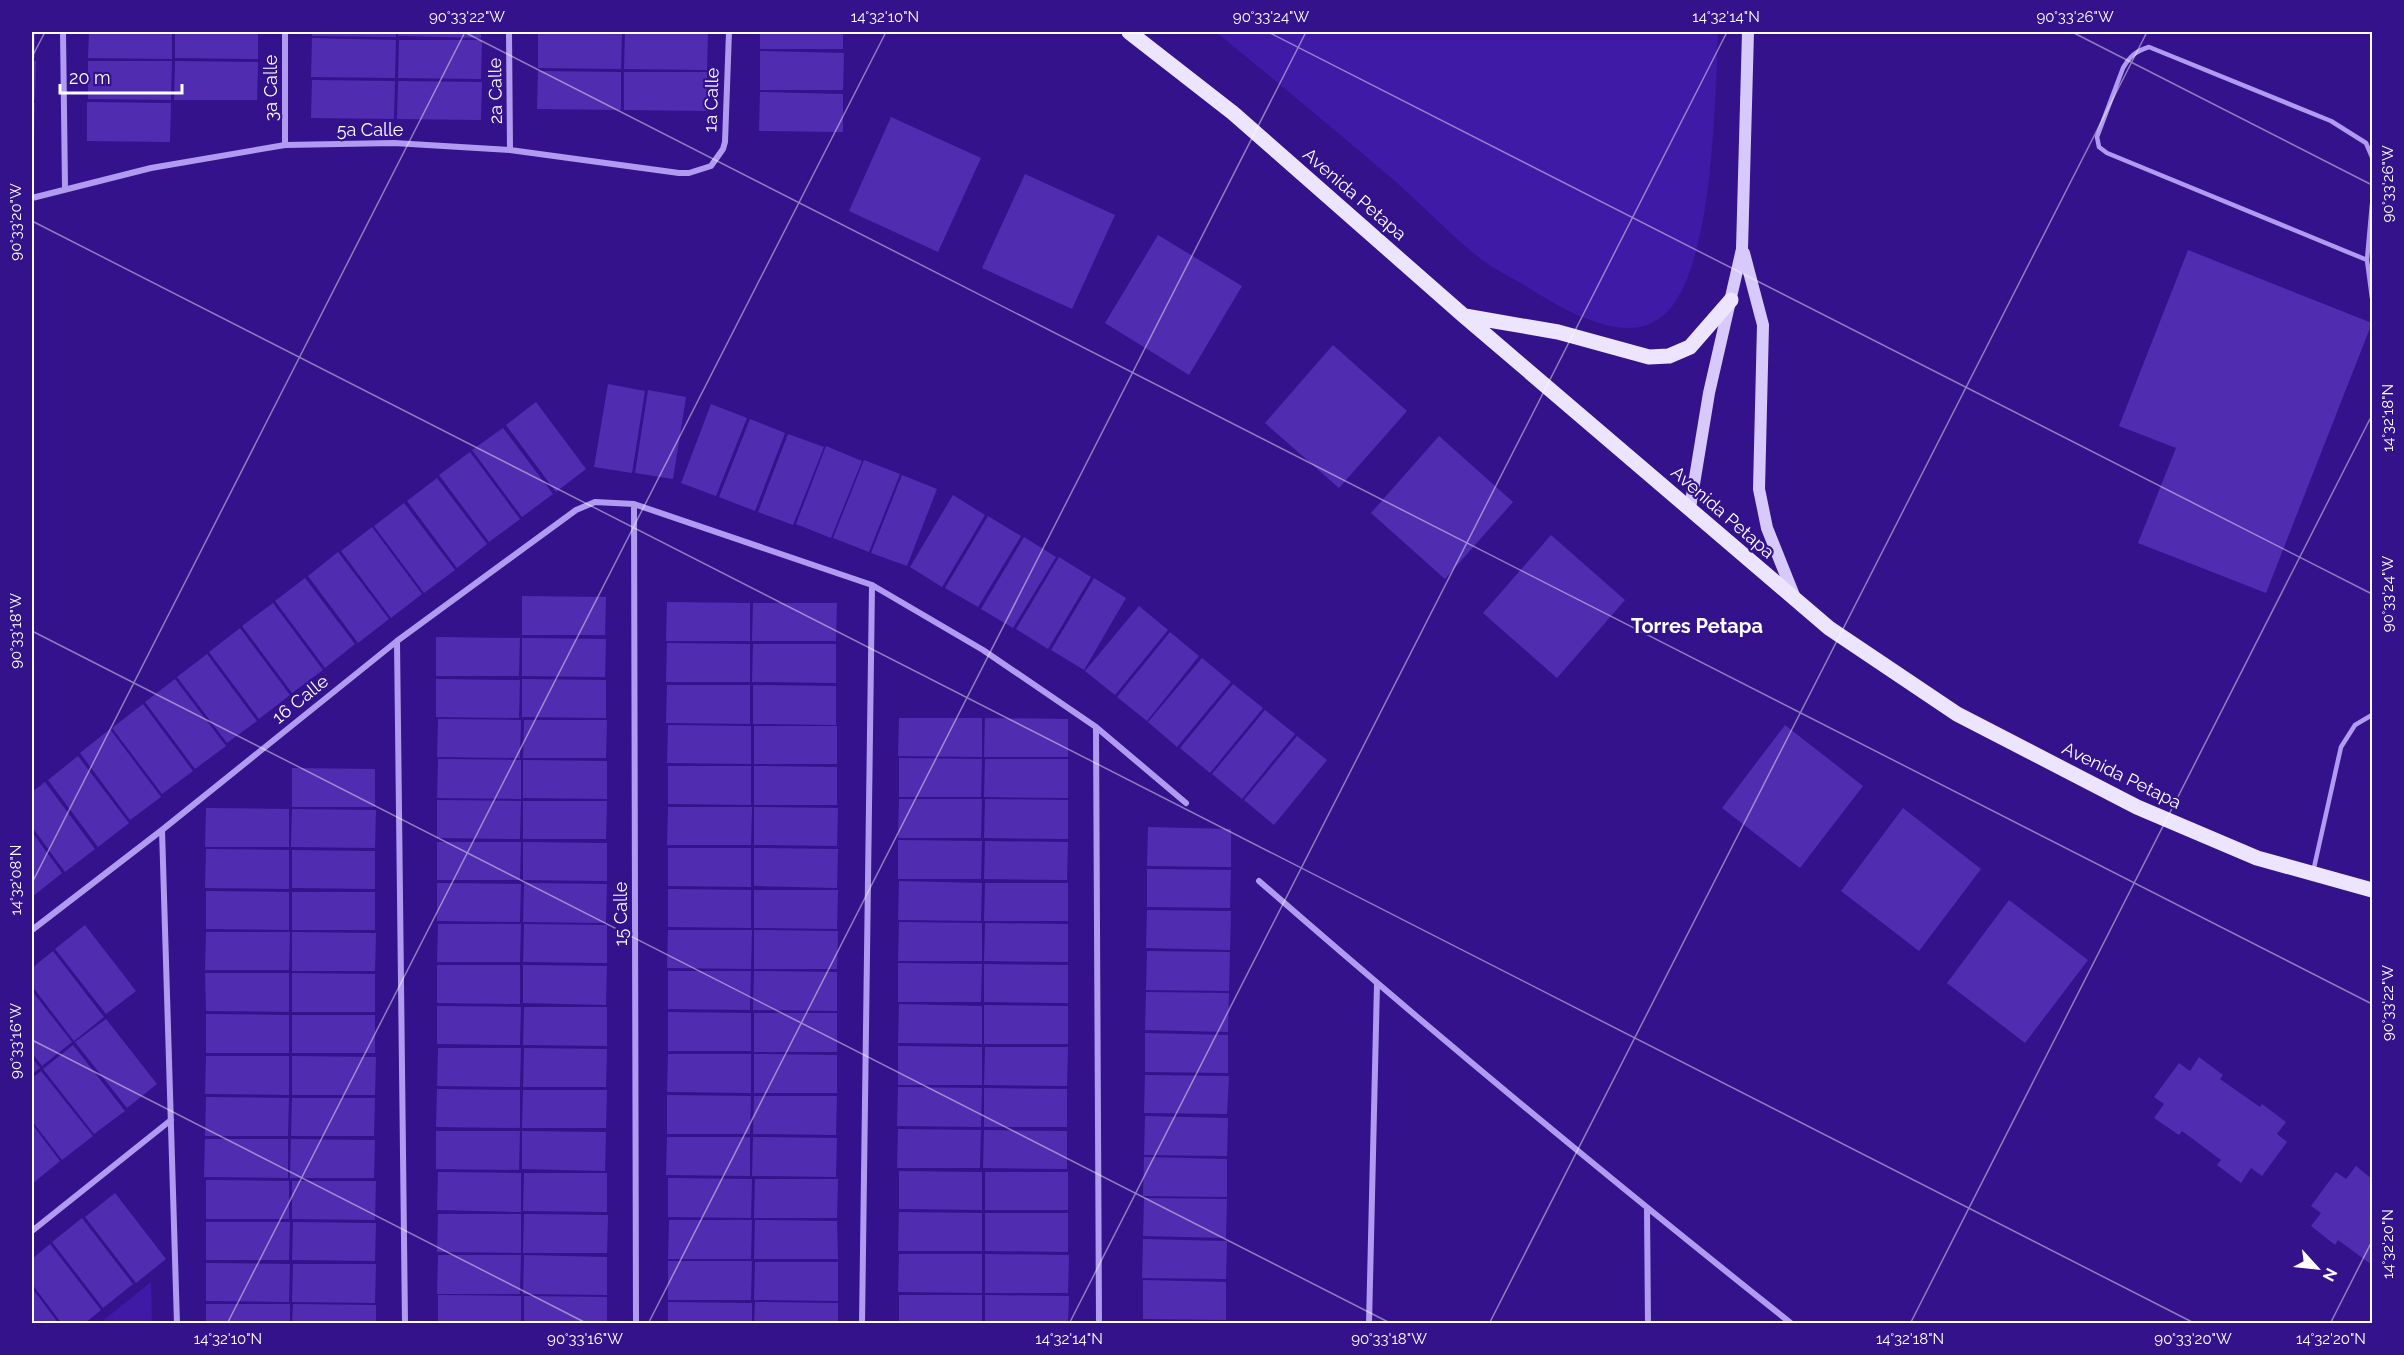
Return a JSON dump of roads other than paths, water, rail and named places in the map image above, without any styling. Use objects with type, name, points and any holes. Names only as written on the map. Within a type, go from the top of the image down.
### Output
[{"type":"main road","name":"Avenida Petapa","points":[[1129,32],[1233,113],[1464,316],[1829,628],[1958,714],[2137,807],[2257,858],[2373,890]]},
{"type":"main road","points":[[1690,508],[1709,393],[1742,249],[1748,32]]},
{"type":"main road","points":[[1742,249],[1763,325],[1759,489],[1767,528],[1797,603]]},
{"type":"main road","points":[[1464,316],[1558,332],[1649,357],[1669,356],[1690,347],[1731,300]]},
{"type":"street","points":[[63,32],[65,188]]},
{"type":"street","name":"3a Calle","points":[[285,32],[285,145]]},
{"type":"street","name":"2a Calle","points":[[509,32],[510,150]]},
{"type":"street","name":"1a Calle","points":[[711,166],[719,156],[725,142],[729,32]]},
{"type":"street","name":"5a Calle","points":[[32,198],[151,168],[285,145],[394,143],[510,150],[679,173],[689,173],[711,166]]},
{"type":"street","name":"16 Calle","points":[[32,930],[162,830],[397,641],[576,510],[595,502],[634,504]]},
{"type":"street","points":[[634,504],[872,585],[983,650],[1095,726],[1186,803]]},
{"type":"street","name":"15 Calle","points":[[634,504],[636,1323]]},
{"type":"street","points":[[862,1323],[872,585]]},
{"type":"street","points":[[397,641],[405,1323]]},
{"type":"street","points":[[1095,726],[1099,1323]]},
{"type":"street","points":[[162,830],[177,1323]]},
{"type":"street","points":[[1259,881],[1377,984],[1647,1209],[1792,1323]]},
{"type":"street","points":[[1369,1323],[1377,984]]},
{"type":"street","points":[[32,1231],[171,1120]]},
{"type":"street","points":[[1647,1209],[1648,1323]]},
{"type":"lane","points":[[2367,260],[2107,153],[2099,147],[2097,137],[2123,68],[2129,58],[2149,47],[2331,121],[2366,143],[2373,157]]},
{"type":"lane","points":[[2373,204],[2367,260],[2373,298]]},
{"type":"lane","points":[[2312,875],[2341,747],[2355,725],[2373,715]]},
{"type":"district","name":"Torres Petapa","points":[[1697,626]]}]
